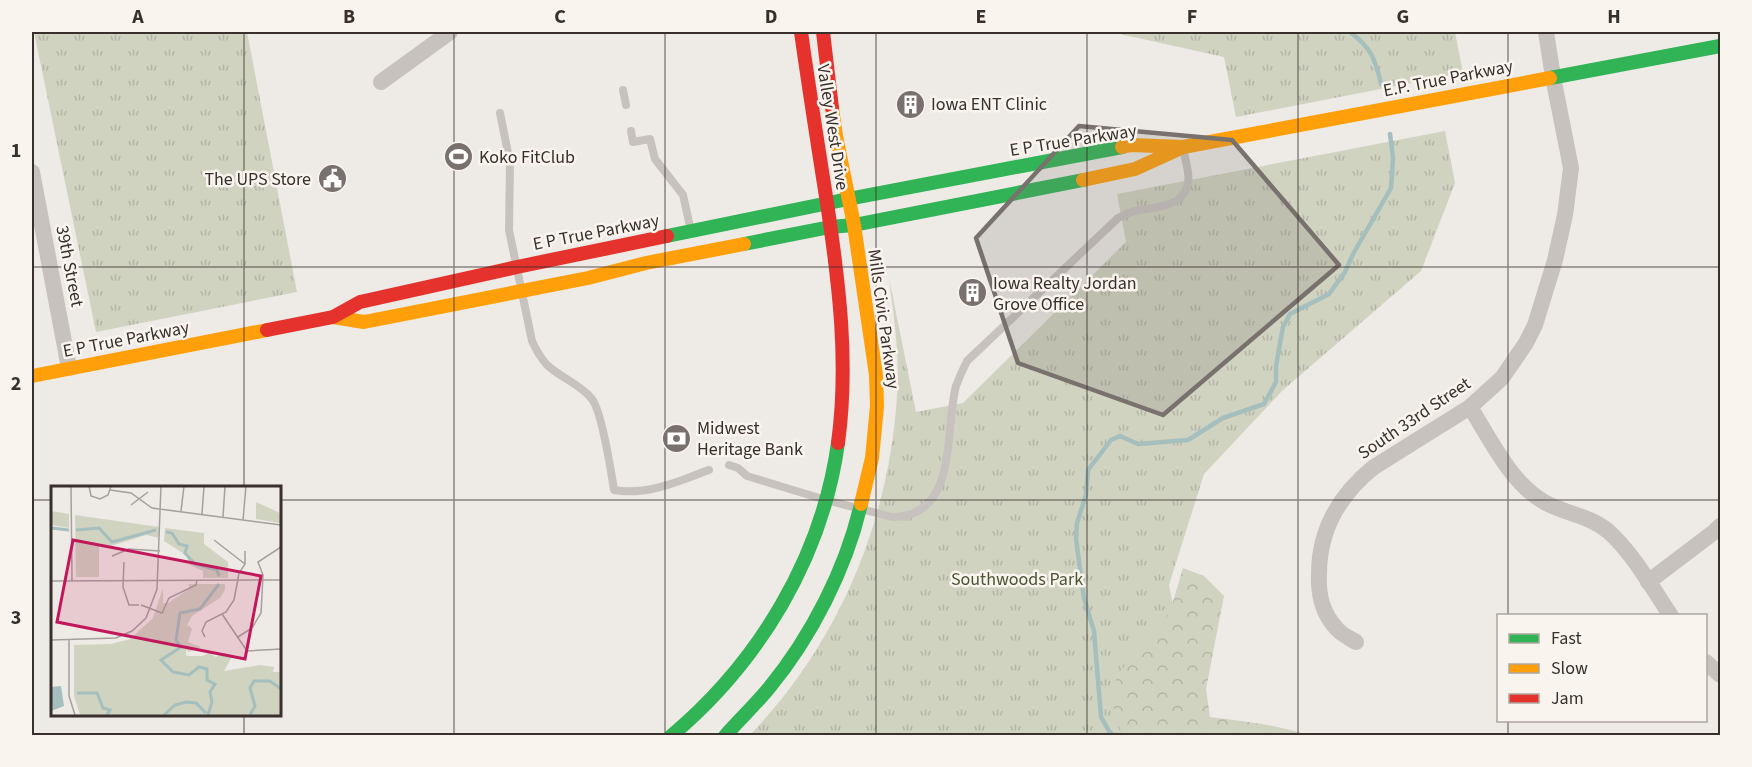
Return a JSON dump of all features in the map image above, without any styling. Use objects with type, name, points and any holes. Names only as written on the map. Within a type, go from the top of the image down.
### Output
[{"type":"main road","name":"Valley West Drive","points":[[801,32],[830,227]]},
{"type":"main road","name":"Valley West Drive","points":[[823,32],[836,136],[854,225]]},
{"type":"main road","name":"E.P. True Parkway","points":[[1183,147],[1720,46]]},
{"type":"main road","name":"E P True Parkway","points":[[32,376],[333,317],[360,302],[517,267],[848,199],[1131,145],[1183,147]]},
{"type":"main road","name":"E P True Parkway","points":[[333,317],[364,322],[522,292],[646,263],[1100,177],[1135,169],[1183,147]]},
{"type":"main road","name":"Mills Civic Parkway","points":[[725,735],[775,680],[821,609],[850,543],[861,508],[872,458],[877,406],[873,352],[854,225]]},
{"type":"main road","points":[[671,735],[691,719],[741,666],[773,621],[796,580],[826,500],[836,458],[843,397],[840,300],[830,227]]},
{"type":"street","points":[[381,82],[450,32]]},
{"type":"street","name":"South 33rd Street","points":[[1356,642],[1338,631],[1326,616],[1320,598],[1321,547],[1337,508],[1344,496],[1374,467],[1470,407],[1502,378],[1526,344],[1535,325],[1555,260],[1565,215],[1571,168],[1546,32]]},
{"type":"street","name":"39th Street","points":[[32,172],[69,368]]},
{"type":"street","points":[[1470,407],[1515,478],[1530,493],[1548,504],[1588,519],[1607,531],[1624,546],[1670,614]]},
{"type":"street","points":[[1648,582],[1720,526]]},
{"type":"street","points":[[1707,663],[1720,675]]},
{"type":"lane","points":[[623,90],[626,105]]},
{"type":"lane","points":[[500,114],[510,163],[509,230],[532,341],[548,365],[594,400],[600,416],[614,490],[624,492],[656,488],[709,470]]},
{"type":"lane","points":[[631,131],[633,142],[650,139],[655,159],[683,195],[691,231]]},
{"type":"lane","points":[[729,465],[738,468],[747,476],[892,517],[901,517],[925,508],[943,478],[956,386],[967,361],[1118,218],[1132,212],[1176,201],[1182,196],[1187,189],[1188,178],[1183,147]]},
{"type":"highlighted area","points":[[1079,126],[1232,140],[1339,265],[1163,415],[1018,363],[976,238]]},
{"type":"green space","points":[[34,32],[247,32],[297,292],[96,332]]},
{"type":"green space","points":[[1111,32],[1455,32],[1463,73],[1236,117],[1224,57]]},
{"type":"green space","name":"Southwoods Park","points":[[1445,131],[1455,183],[1421,271],[1283,390],[1204,474],[1169,585],[1200,735],[749,736],[781,700],[809,662],[833,621],[870,535],[883,490],[892,443],[897,396],[895,322],[889,278],[916,412],[963,403],[1126,242],[1117,194]]},
{"type":"green space","points":[[1183,568],[1204,576],[1224,596],[1206,689],[1210,717],[1273,726],[1309,735],[1125,736],[1121,732],[1109,692],[1132,653],[1160,629],[1172,605]]},
{"type":"waterway","points":[[1350,32],[1363,43],[1371,54],[1381,84]]},
{"type":"waterway","points":[[1114,736],[1101,717],[1094,631],[1084,598],[1076,539],[1077,523],[1086,495],[1088,470],[1111,440],[1120,436],[1138,444],[1188,440],[1223,418],[1264,404],[1276,382],[1276,366],[1283,327],[1290,314],[1329,294],[1345,272],[1391,188],[1393,158],[1390,134]]},
{"type":"traffic: fast","points":[[1550,78],[1720,46]]},
{"type":"traffic: fast","points":[[667,236],[1122,147]]},
{"type":"traffic: fast","points":[[744,244],[1083,180]]},
{"type":"traffic: fast","points":[[671,736],[703,707],[732,675],[782,605],[818,527],[830,486],[838,443]]},
{"type":"traffic: fast","points":[[725,736],[769,688],[813,625],[846,553],[861,504]]},
{"type":"traffic: slow","points":[[1122,147],[1131,145],[1183,147],[1550,78]]},
{"type":"traffic: slow","points":[[832,108],[854,225],[876,375],[877,406],[872,458],[861,504]]},
{"type":"traffic: slow","points":[[1083,180],[1135,169],[1179,149]]},
{"type":"traffic: slow","points":[[333,317],[364,322],[588,278],[646,263],[744,244]]},
{"type":"traffic: slow","points":[[32,376],[267,330]]},
{"type":"traffic: jam","points":[[801,32],[839,293],[843,383],[838,443]]},
{"type":"traffic: jam","points":[[823,32],[832,108]]},
{"type":"traffic: jam","points":[[267,330],[333,317],[360,302],[667,236]]},
{"type":"place","name":"Iowa ENT Clinic","points":[[910,104]]},
{"type":"place","name":"Koko FitClub","points":[[458,157]]},
{"type":"place","name":"The UPS Store","points":[[332,179]]},
{"type":"place","name":"Iowa Realty Jordan Grove Office","points":[[972,293]]},
{"type":"place","name":"Midwest Heritage Bank","points":[[676,438]]}]
